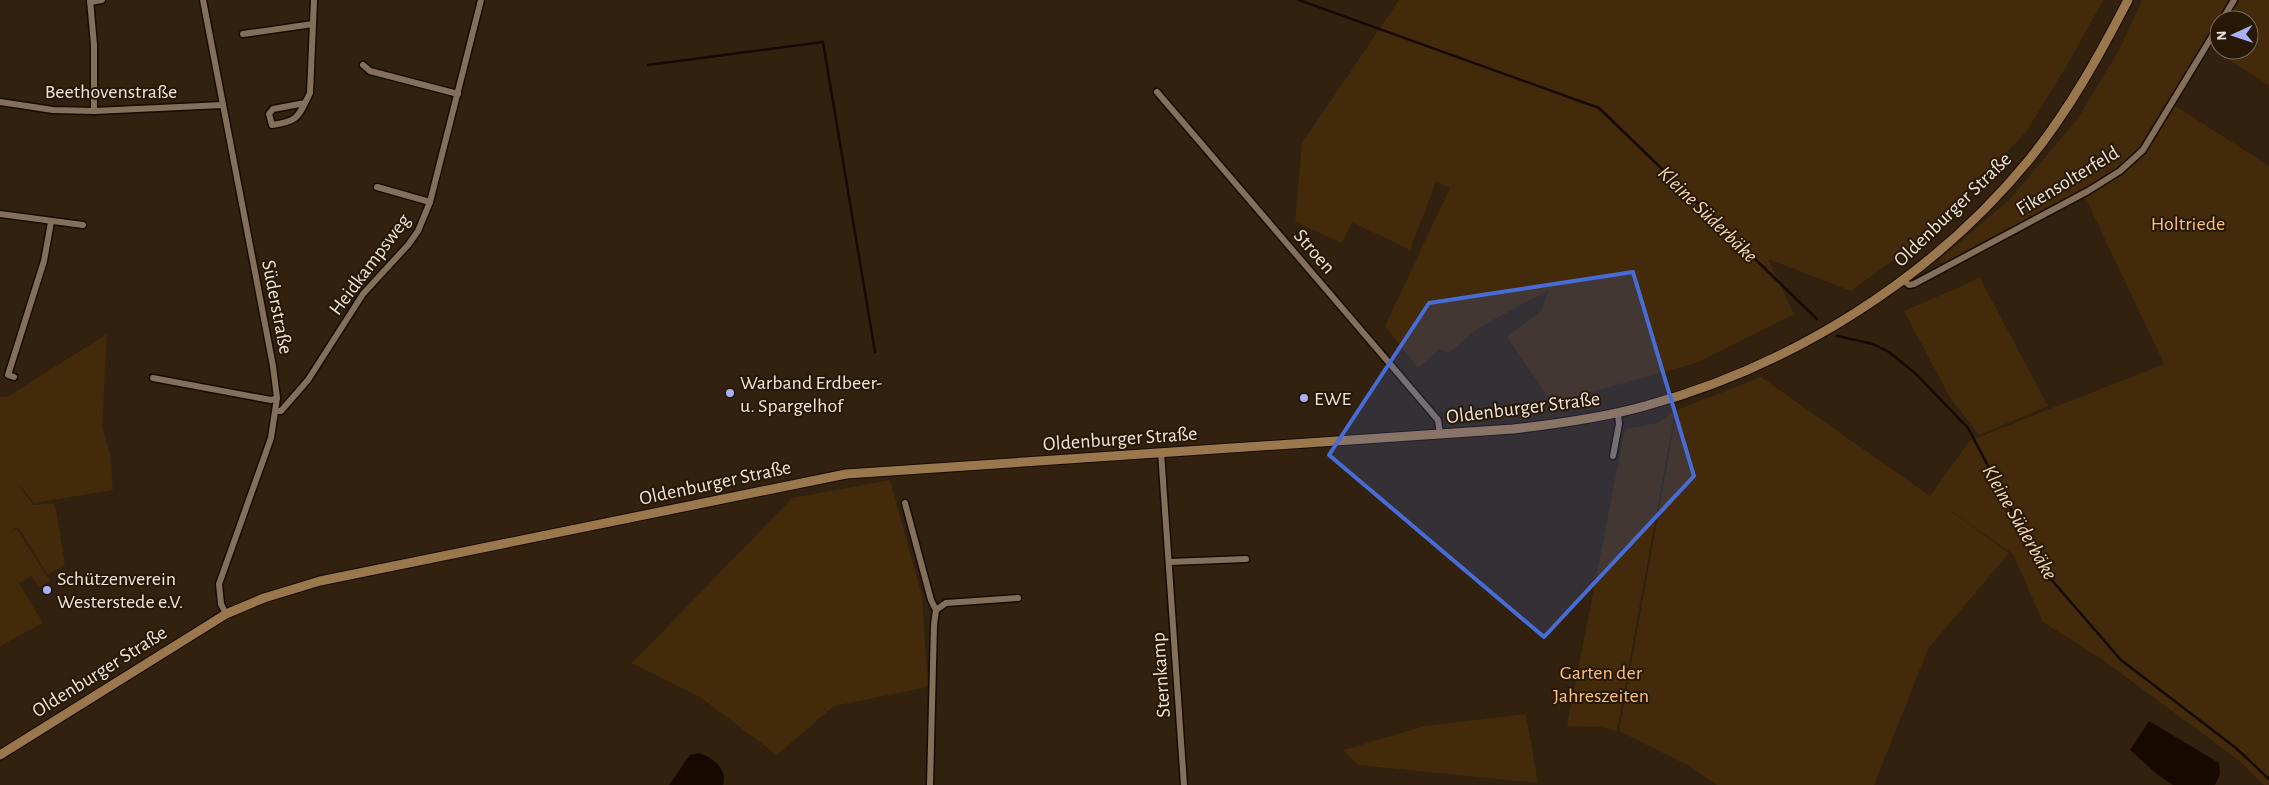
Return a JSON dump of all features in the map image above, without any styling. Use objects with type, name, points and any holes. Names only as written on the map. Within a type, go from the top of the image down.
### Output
[{"type":"main road","name":"Oldenburger Straße","points":[[0,755],[226,614],[264,598],[320,581],[818,478],[864,472],[1513,430],[1618,413],[1705,387],[1772,359],[1848,318],[1903,280],[1960,232],[2028,161],[2099,56],[2128,0]]},
{"type":"street","points":[[94,111],[94,45],[90,1],[102,0]]},
{"type":"street","name":"Süderstraße","points":[[203,0],[273,366],[277,398],[271,438],[219,584],[221,604],[226,614]]},
{"type":"street","points":[[305,103],[273,109],[269,114],[272,125],[292,122],[296,118],[305,103],[310,93],[314,0]]},
{"type":"street","name":"Heidkampsweg","points":[[276,410],[282,411],[308,380],[363,294],[408,245],[418,231],[430,202],[481,0]]},
{"type":"street","points":[[242,34],[313,24]]},
{"type":"street","name":"Fikensolterfeld","points":[[1903,280],[1909,285],[1914,284],[1940,271],[2088,191],[2120,170],[2143,150],[2209,41]]},
{"type":"street","points":[[363,66],[370,71],[458,94]]},
{"type":"street","name":"Stroen","points":[[1157,92],[1438,420],[1440,434]]},
{"type":"street","name":"Beethovenstraße","points":[[0,102],[53,110],[94,111],[223,105]]},
{"type":"street","points":[[376,187],[430,202]]},
{"type":"street","points":[[0,214],[83,225]]},
{"type":"street","points":[[14,377],[8,374],[44,261],[51,222]]},
{"type":"street","points":[[153,378],[271,400],[277,398]]},
{"type":"street","points":[[1613,456],[1619,424],[1618,413]]},
{"type":"street","name":"Sternkamp","points":[[1161,452],[1184,785]]},
{"type":"street","points":[[905,503],[931,600],[936,610],[930,785]]},
{"type":"street","points":[[1169,562],[1246,559]]},
{"type":"street","points":[[936,610],[946,603],[1018,598]]},
{"type":"highlighted area","points":[[1633,272],[1694,476],[1544,637],[1329,455],[1429,303]]},
{"type":"green space","points":[[1399,0],[2103,0],[2072,57],[2026,132],[1925,237],[1851,291],[1768,259],[1794,314],[1696,363],[1552,403],[1507,337],[1541,311],[1549,290],[1478,328],[1449,353],[1440,349],[1418,368],[1385,326],[1450,188],[1436,182],[1410,250],[1352,222],[1342,243],[1295,222],[1302,143]]},
{"type":"green space","points":[[2142,0],[2230,0],[2224,10],[2209,10],[2209,35],[2139,150],[2115,171],[2082,192],[1944,264],[1939,260],[2010,199],[2078,118],[2119,50]]},
{"type":"green space","points":[[2238,0],[2269,0],[2269,85],[2230,60],[2259,60],[2259,10],[2232,10]]},
{"type":"green space","name":"Holtriede","points":[[2174,105],[2269,166],[2269,785],[2264,785],[2241,762],[2103,660],[2043,622],[2013,554],[1938,502],[2009,553],[1928,649],[1874,785],[1717,785],[1685,764],[1619,731],[1677,410],[1761,377],[1930,496],[1969,441],[2164,364],[2085,197],[2119,176],[2142,156]]},
{"type":"green space","points":[[1980,278],[2048,406],[1979,435],[1949,396],[1904,311]]},
{"type":"green space","points":[[107,334],[102,428],[110,453],[113,490],[34,503],[16,481],[33,505],[55,503],[65,564],[48,575],[18,527],[7,534],[17,529],[50,581],[39,587],[31,576],[19,583],[43,623],[0,646],[0,397],[7,397]]},
{"type":"green space","name":"Garten der Jahreszeiten","points":[[1675,411],[1617,731],[1600,727],[1567,726],[1625,429],[1657,423]]},
{"type":"green space","points":[[890,480],[922,596],[928,687],[834,706],[777,755],[700,697],[632,663],[792,498]]},
{"type":"green space","points":[[1526,714],[1538,783],[1358,765],[1343,750],[1425,726]]},
{"type":"shaded area","points":[[2149,721],[2219,763],[2220,774],[2215,785],[2173,785],[2158,775],[2130,750]]},
{"type":"shaded area","points":[[699,753],[709,757],[718,764],[723,774],[723,785],[669,785],[690,755]]},
{"type":"waterway","points":[[1299,0],[1599,108],[1817,319]]},
{"type":"waterway","points":[[648,65],[823,42],[875,352]]},
{"type":"waterway","name":"Kleine Süderbäke","points":[[1837,336],[1873,344],[1889,352],[1916,374],[1968,428],[2043,570],[2121,660],[2236,748],[2269,779]]},
{"type":"place","name":"Warband Erdbeer- u. Spargelhof","points":[[730,393]]},
{"type":"place","name":"EWE","points":[[1304,398]]},
{"type":"place","name":"Schützenverein Westerstede e.V.","points":[[47,590]]}]
